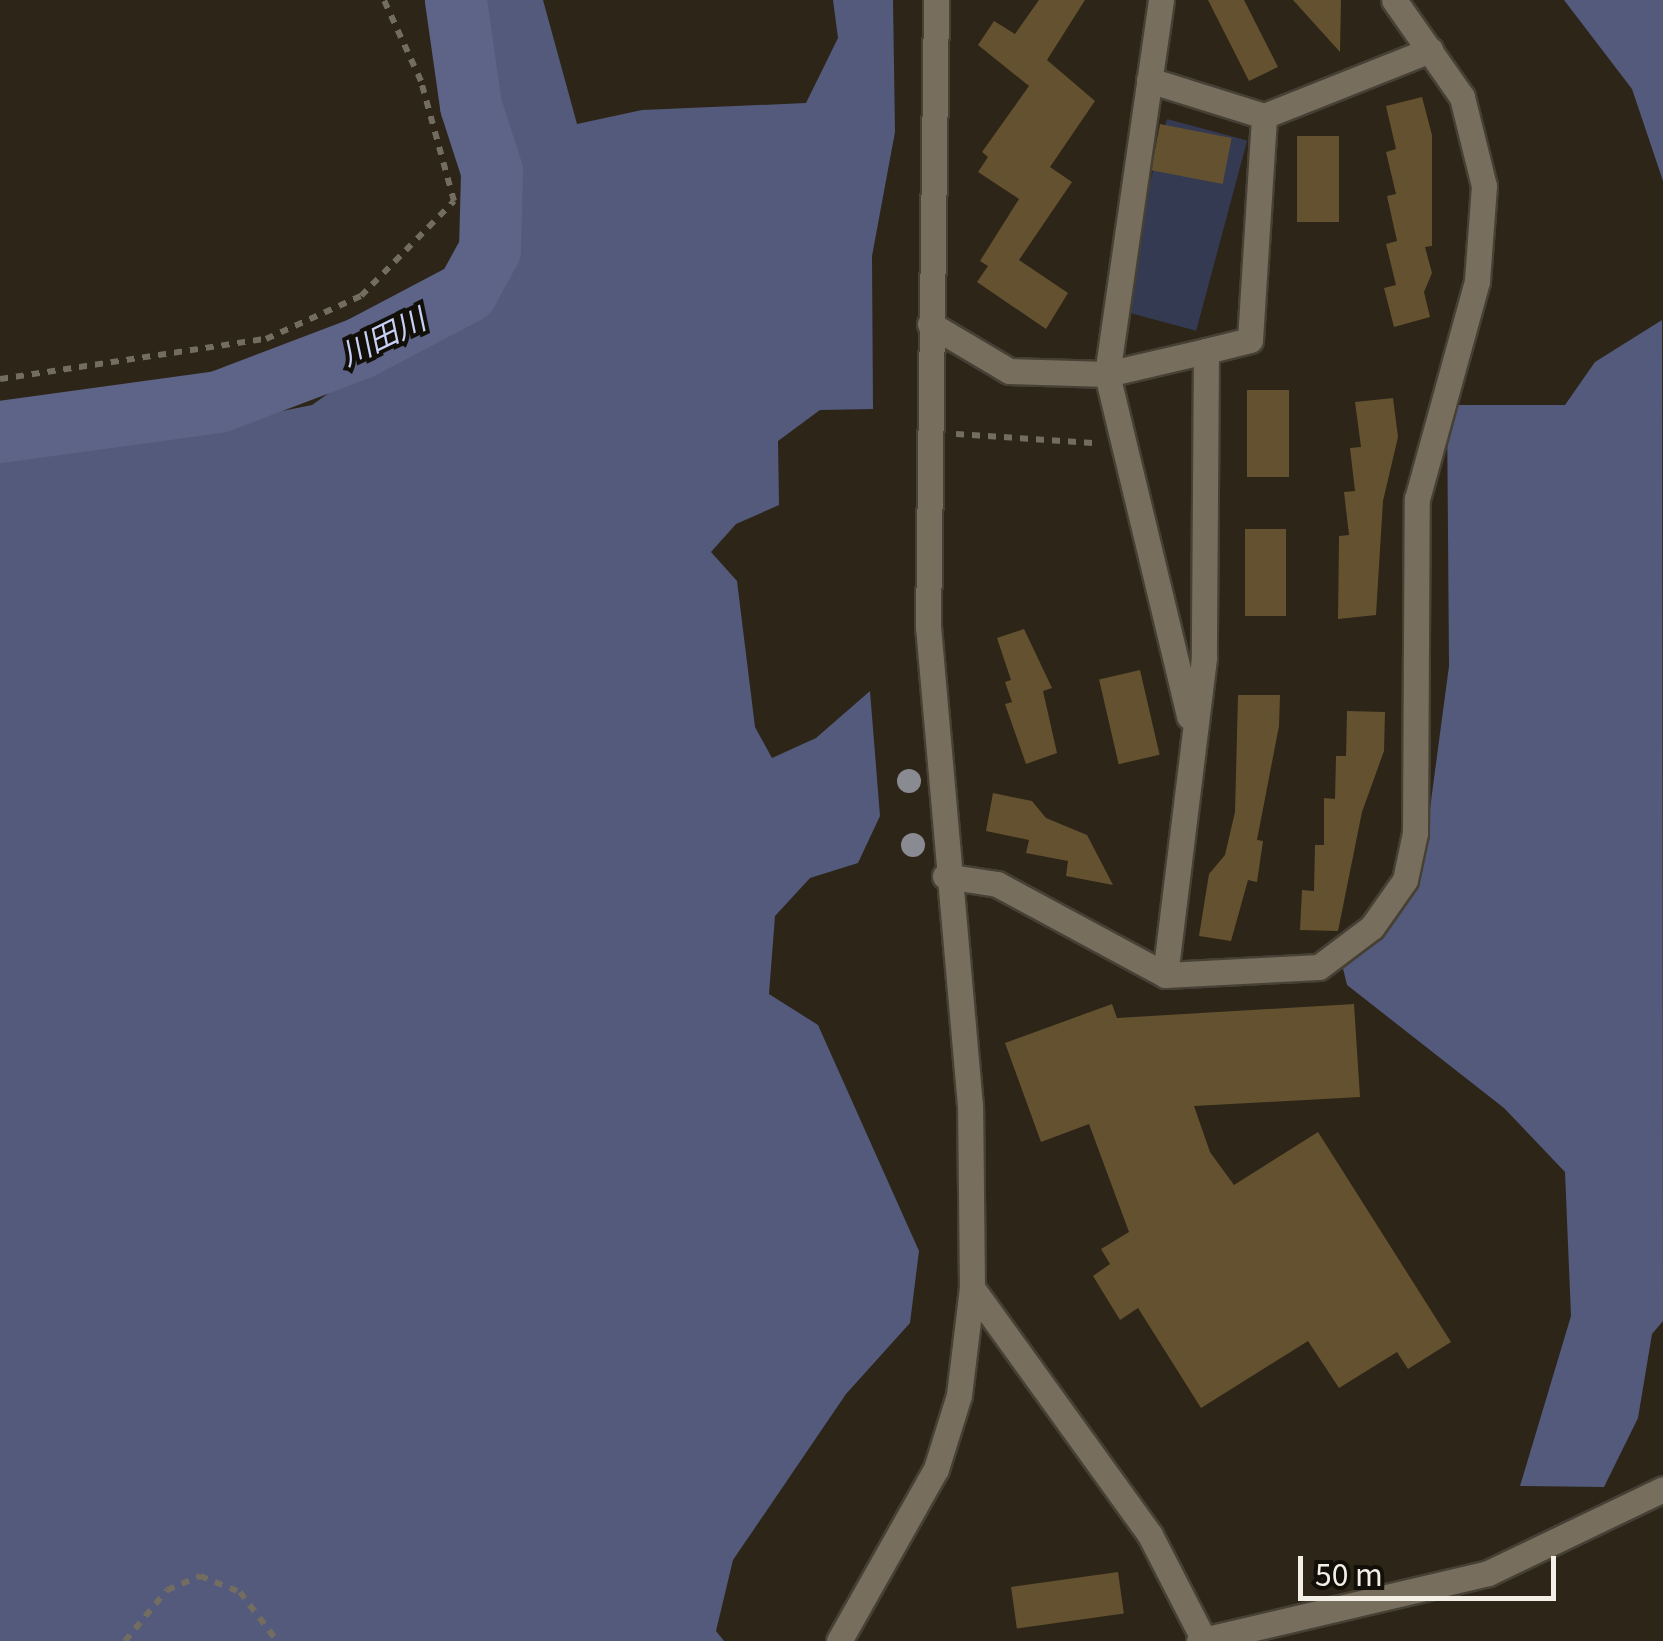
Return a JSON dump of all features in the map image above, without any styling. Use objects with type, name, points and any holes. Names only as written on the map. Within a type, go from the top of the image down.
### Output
[{"type":"street","points":[[840,1641],[936,1469],[960,1395],[972,1288],[970,1106],[946,876],[928,628],[936,0]]},
{"type":"street","points":[[1161,0],[1107,374],[1193,732]]},
{"type":"street","points":[[946,876],[997,884],[1165,974],[1319,967],[1372,928],[1405,880],[1415,833],[1416,499],[1476,281],[1484,186],[1470,115],[1394,0]]},
{"type":"street","points":[[1149,80],[1264,116],[1430,50]]},
{"type":"street","points":[[930,324],[1009,370],[1107,374],[1250,340],[1264,116]]},
{"type":"street","points":[[1165,974],[1204,658],[1206,351]]},
{"type":"street","points":[[972,1288],[1150,1535],[1201,1640],[1488,1573],[1663,1489]]},
{"type":"path","points":[[0,379],[266,339],[361,296],[454,200],[421,82],[384,0]]},
{"type":"path","points":[[932,432],[1124,446]]},
{"type":"path","points":[[124,1641],[166,1590],[200,1576],[240,1592],[278,1641]]},
{"type":"shaded area","points":[[440,0],[543,0],[577,124],[642,110],[806,103],[838,38],[833,0],[893,0],[895,132],[872,256],[873,409],[820,410],[778,441],[779,505],[736,524],[711,552],[737,581],[755,727],[772,758],[816,738],[870,691],[880,816],[858,863],[810,878],[775,916],[769,994],[818,1025],[919,1251],[910,1323],[846,1394],[733,1560],[716,1631],[724,1641],[0,1641],[0,422],[159,436],[312,405],[438,316],[493,229],[506,157]]},
{"type":"shaded area","points":[[1564,0],[1663,0],[1663,181],[1632,89]]},
{"type":"shaded area","points":[[1167,119],[1247,140],[1196,331],[1116,309]]},
{"type":"shaded area","points":[[1662,320],[1663,1321],[1652,1334],[1638,1418],[1604,1487],[1520,1486],[1571,1316],[1565,1172],[1504,1108],[1347,985],[1340,956],[1429,816],[1449,666],[1447,405],[1565,405],[1595,362]]},
{"type":"building","points":[[1039,0],[1085,0],[1047,60],[1095,101],[1050,167],[1072,182],[1019,260],[1068,293],[1046,329],[977,282],[988,266],[980,261],[1019,199],[978,172],[988,157],[982,152],[1029,86],[978,45],[994,21],[1015,34]]},
{"type":"building","points":[[1208,0],[1244,0],[1278,67],[1249,81]]},
{"type":"building","points":[[1293,0],[1341,0],[1340,52]]},
{"type":"building","points":[[1422,97],[1432,135],[1432,246],[1425,247],[1432,273],[1424,292],[1430,317],[1394,327],[1384,288],[1396,285],[1386,244],[1397,241],[1387,196],[1396,194],[1386,152],[1396,149],[1386,106]]},
{"type":"building","points":[[1160,124],[1232,138],[1223,184],[1151,170]]},
{"type":"building","points":[[1297,136],[1339,136],[1339,222],[1297,222]]},
{"type":"building","points":[[1247,390],[1289,390],[1289,477],[1247,477]]},
{"type":"building","points":[[1393,398],[1398,437],[1383,501],[1376,615],[1338,619],[1339,536],[1349,535],[1344,492],[1355,491],[1350,448],[1361,447],[1355,402]]},
{"type":"building","points":[[1245,529],[1286,529],[1286,616],[1245,616]]},
{"type":"building","points":[[1024,629],[1052,688],[1043,691],[1057,753],[1026,764],[1005,704],[1012,702],[1005,682],[1011,680],[997,638]]},
{"type":"building","points":[[1140,670],[1160,755],[1119,764],[1099,679]]},
{"type":"building","points":[[1238,695],[1280,695],[1279,726],[1257,840],[1263,841],[1257,882],[1248,880],[1231,941],[1199,936],[1209,874],[1225,855],[1235,812]]},
{"type":"building","points":[[1347,711],[1385,712],[1384,751],[1362,812],[1338,931],[1300,930],[1302,890],[1314,891],[1315,845],[1324,845],[1324,798],[1335,799],[1336,756],[1346,756]]},
{"type":"building","points":[[993,793],[1032,801],[1046,818],[1087,835],[1113,885],[1066,876],[1068,861],[1026,853],[1029,840],[986,831]]},
{"type":"building","points":[[1112,1004],[1117,1018],[1354,1004],[1360,1097],[1194,1106],[1210,1152],[1234,1185],[1318,1132],[1451,1342],[1408,1369],[1397,1352],[1339,1388],[1308,1341],[1201,1408],[1138,1308],[1120,1320],[1093,1276],[1110,1264],[1101,1249],[1129,1232],[1089,1124],[1041,1142],[1005,1043]]},
{"type":"building","points":[[1118,1572],[1124,1614],[1017,1629],[1011,1587]]},
{"type":"waterway","name":"川田川","points":[[0,432],[219,402],[361,348],[467,292],[490,250],[492,171],[471,106],[456,0]]}]
